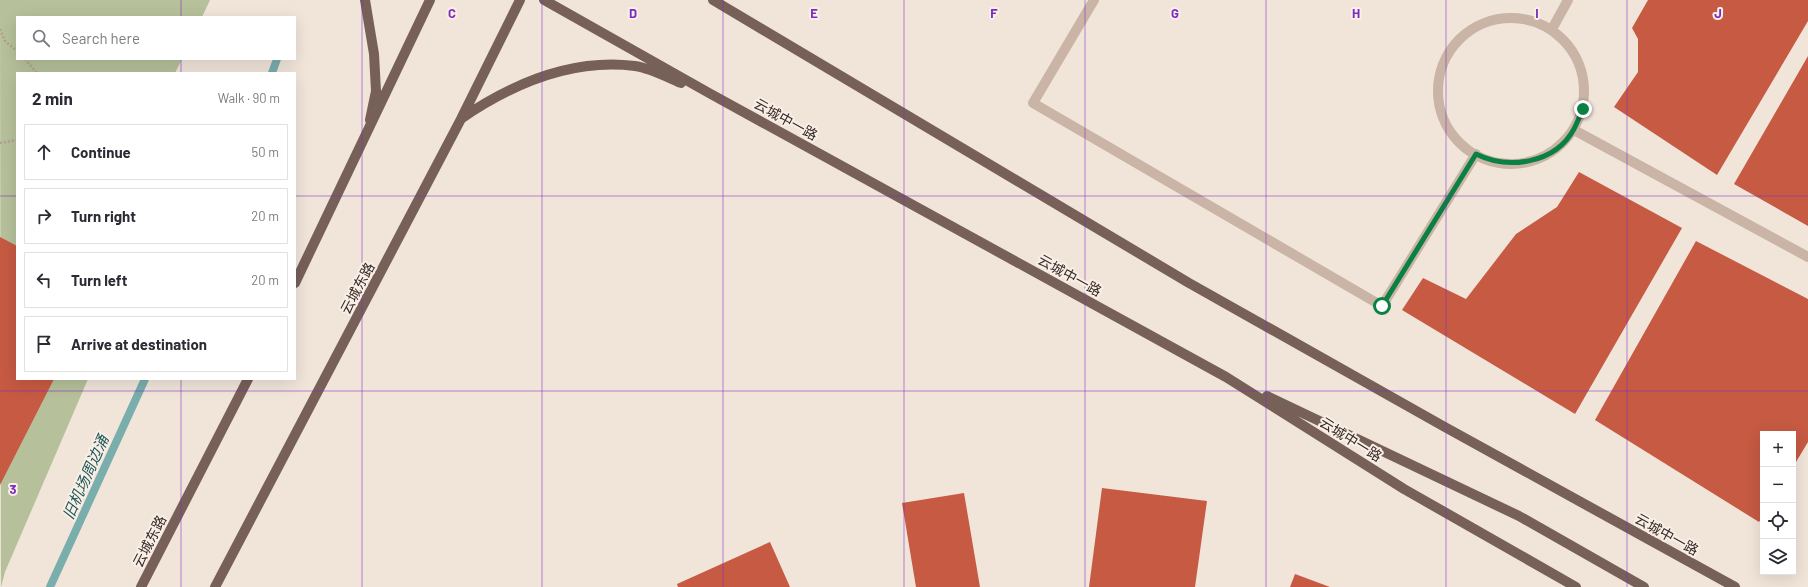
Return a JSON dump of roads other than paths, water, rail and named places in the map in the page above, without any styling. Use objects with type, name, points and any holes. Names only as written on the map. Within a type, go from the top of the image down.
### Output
[{"type":"main road","points":[[365,0],[374,54],[376,91],[366,136]]},
{"type":"main road","points":[[296,282],[430,0]]},
{"type":"main road","name":"云城东路","points":[[215,587],[461,119],[520,0]]},
{"type":"main road","name":"云城中一路","points":[[544,0],[709,93],[1226,376],[1404,489],[1576,587]]},
{"type":"main road","name":"云城中一路","points":[[713,0],[1189,283],[1450,430],[1735,587]]},
{"type":"main road","points":[[461,119],[489,100],[519,86],[548,75],[580,66],[636,66],[709,93]]},
{"type":"main road","points":[[1226,376],[1519,516],[1644,587]]},
{"type":"main road","name":"云城东路","points":[[141,587],[247,380]]},
{"type":"street","points":[[1094,0],[1033,103],[1382,306],[1476,154]]},
{"type":"street","points":[[1552,29],[1568,0]]},
{"type":"street","points":[[1509,17],[1531,20],[1552,29],[1569,45],[1580,65],[1585,87],[1583,109],[1574,130],[1558,147],[1539,159],[1514,164],[1488,160],[1466,148],[1449,130],[1439,106],[1438,80],[1446,56],[1462,36],[1484,22],[1509,17]]},
{"type":"street","points":[[1574,130],[1808,257]]},
{"type":"waterway","name":"旧机场周边涌","points":[[272,72],[277,60]]},
{"type":"waterway","name":"旧机场周边涌","points":[[50,587],[145,380]]}]
